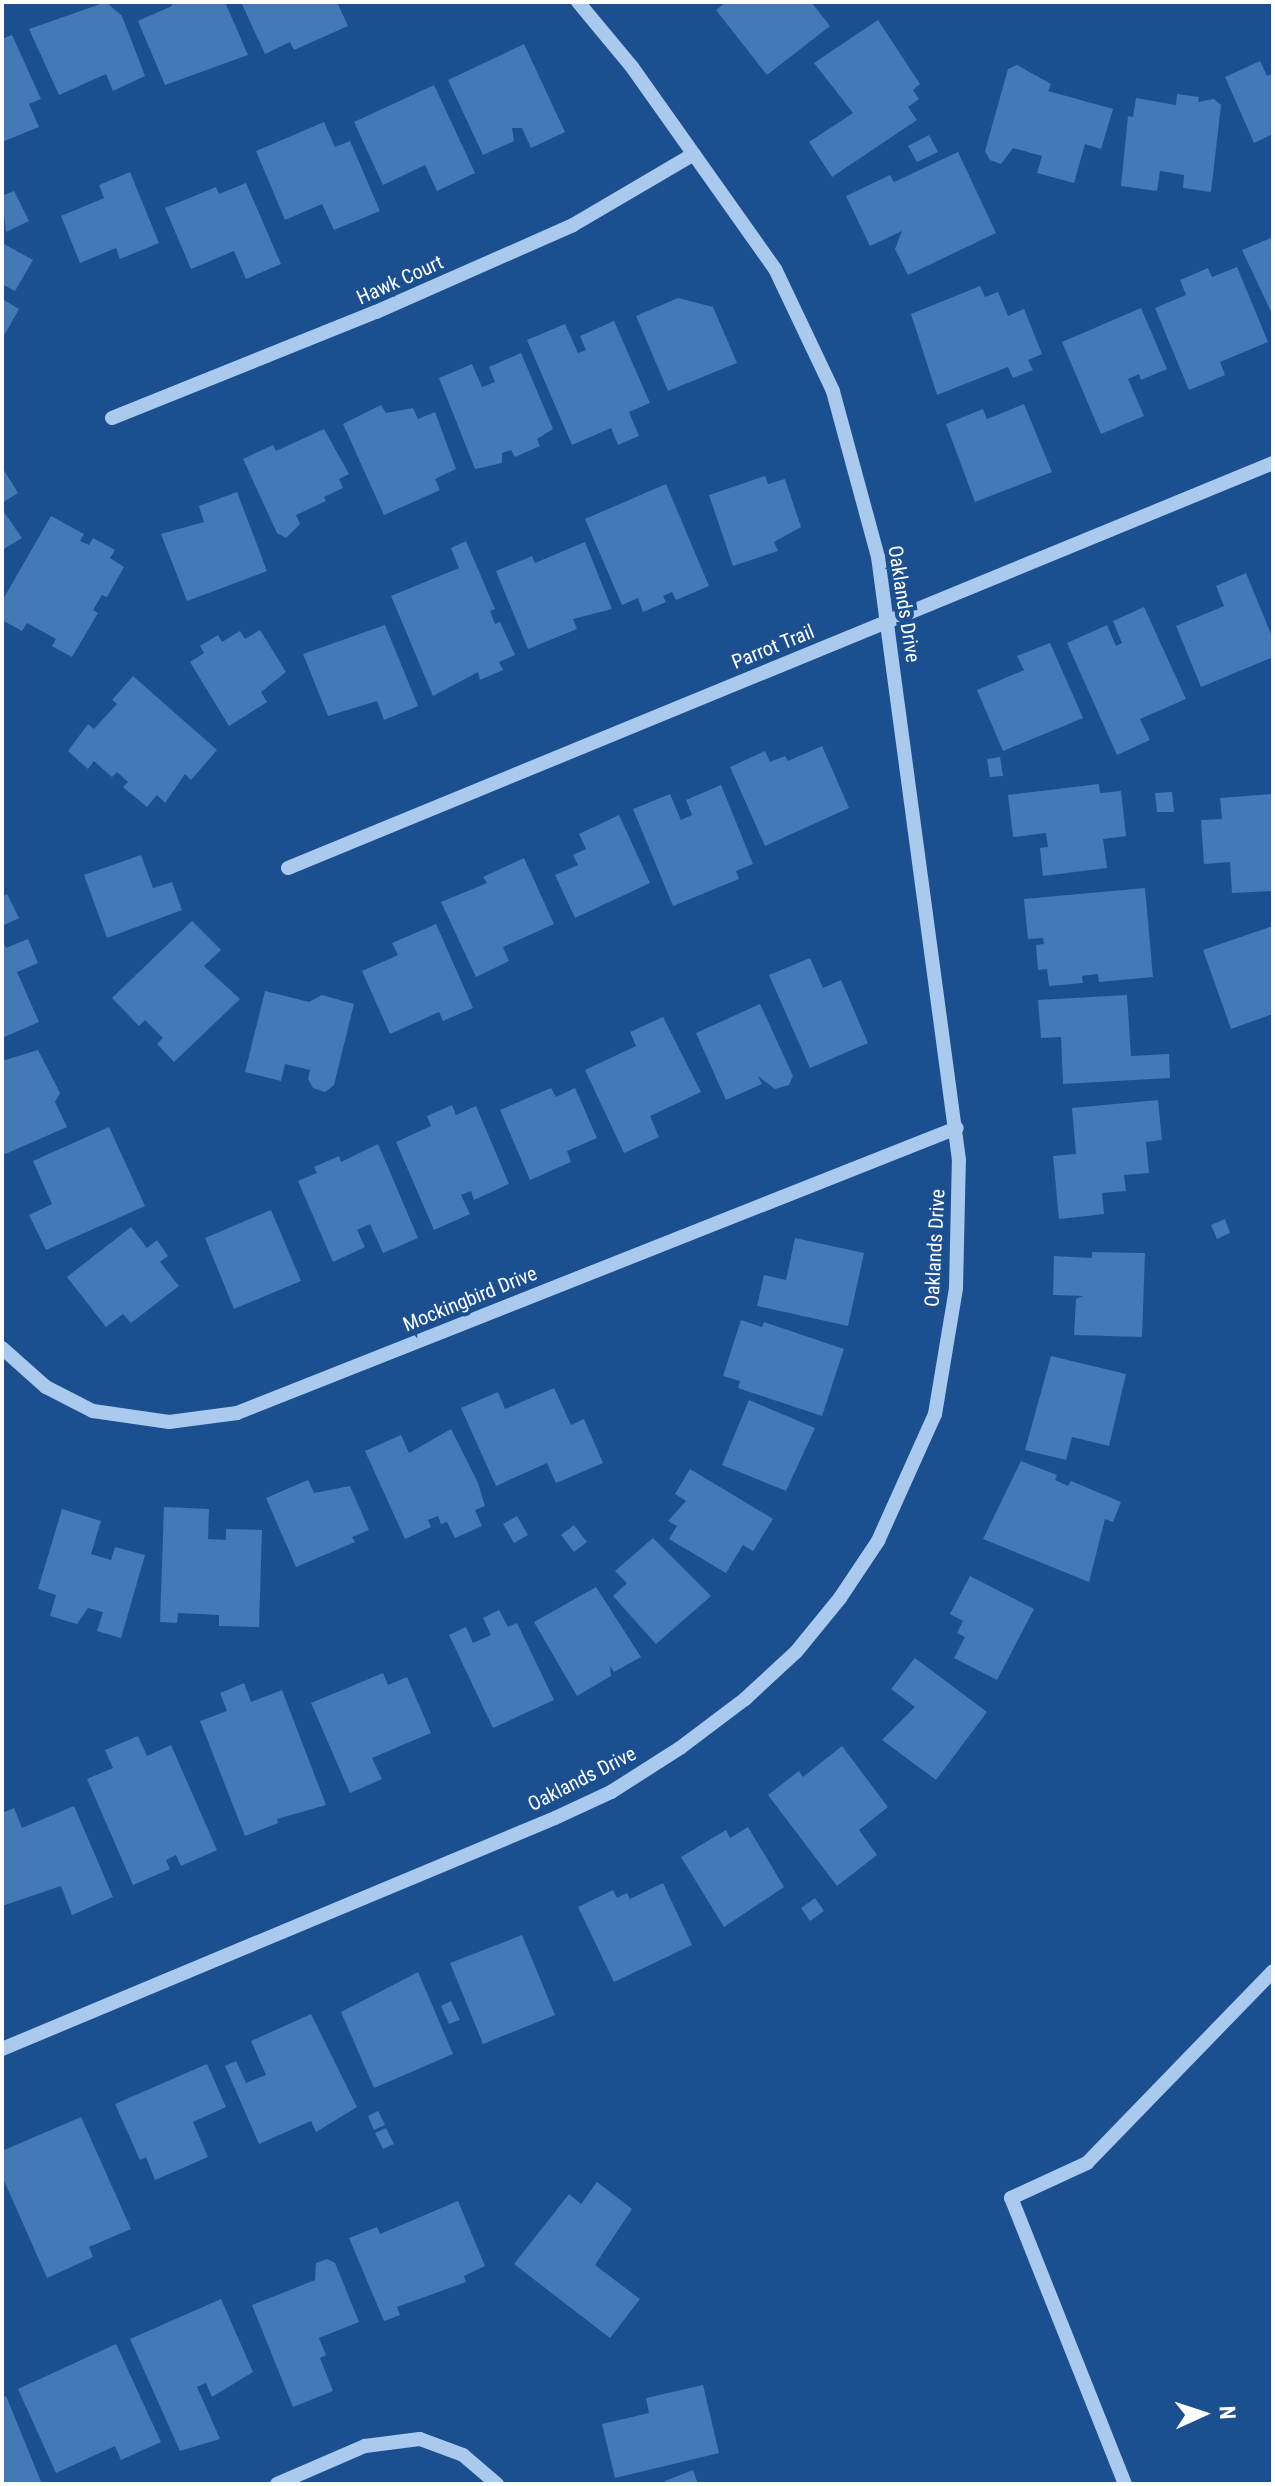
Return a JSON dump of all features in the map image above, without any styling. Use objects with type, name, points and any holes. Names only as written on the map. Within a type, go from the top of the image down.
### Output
[{"type":"street","name":"Oaklands Drive","points":[[2,2049],[611,1792],[745,1699],[796,1652],[878,1541],[935,1414],[956,1288],[957,1128],[878,557],[833,391],[775,269],[694,154],[578,2]]},
{"type":"street","name":"Hawk Court","points":[[112,418],[376,312],[573,225],[694,154]]},
{"type":"street","name":"Parrot Trail","points":[[288,868],[1273,463]]},
{"type":"street","name":"Mockingbird Drive","points":[[2,1348],[46,1387],[93,1411],[169,1422],[237,1413],[957,1128]]},
{"type":"street","points":[[1125,2484],[1011,2198],[1087,2163],[1273,1971]]},
{"type":"street","points":[[277,2484],[365,2446],[420,2439],[463,2455],[497,2484]]},
{"type":"building","points":[[106,2],[122,16],[145,76],[113,91],[106,74],[59,95],[29,29]]},
{"type":"building","points":[[171,2],[225,2],[248,55],[165,85],[138,21],[172,6]]},
{"type":"building","points":[[241,2],[337,2],[348,26],[294,50],[290,42],[265,54]]},
{"type":"building","points":[[726,2],[811,2],[830,26],[767,75],[716,10]]},
{"type":"building","points":[[878,20],[920,84],[913,90],[919,99],[908,107],[917,120],[832,177],[809,142],[853,113],[814,63]]},
{"type":"building","points":[[12,35],[41,99],[29,104],[39,127],[2,142],[2,39]]},
{"type":"building","points":[[524,44],[565,132],[531,148],[522,128],[512,128],[514,141],[483,155],[448,80]]},
{"type":"building","points":[[1260,61],[1267,76],[1273,73],[1273,134],[1254,143],[1225,77]]},
{"type":"building","points":[[1017,65],[1051,84],[1048,91],[1113,109],[1101,149],[1085,144],[1074,183],[1037,173],[1042,156],[1013,148],[1001,164],[990,160],[985,151],[1008,69]]},
{"type":"building","points":[[434,85],[475,173],[437,191],[425,165],[383,185],[354,122]]},
{"type":"building","points":[[1177,94],[1199,97],[1198,102],[1214,99],[1221,105],[1211,192],[1183,188],[1184,175],[1160,171],[1157,191],[1121,186],[1128,116],[1133,117],[1136,98],[1176,105]]},
{"type":"building","points":[[324,122],[335,147],[350,141],[380,211],[334,230],[322,204],[285,220],[256,151]]},
{"type":"building","points":[[929,135],[938,152],[917,162],[908,146]]},
{"type":"building","points":[[958,152],[996,233],[908,275],[895,249],[902,231],[870,246],[846,196],[890,175],[894,182]]},
{"type":"building","points":[[130,172],[159,243],[120,259],[116,248],[80,263],[61,216],[104,198],[99,185]]},
{"type":"building","points":[[246,183],[281,264],[246,279],[234,251],[191,269],[165,208],[216,187],[219,194]]},
{"type":"building","points":[[14,191],[29,221],[6,232],[2,196]]},
{"type":"building","points":[[1273,237],[1273,316],[1242,250]]},
{"type":"building","points":[[2,243],[33,260],[15,291],[2,284]]},
{"type":"building","points":[[1237,267],[1268,342],[1220,362],[1225,375],[1189,390],[1155,308],[1186,295],[1180,280],[1208,268],[1212,277]]},
{"type":"building","points":[[980,286],[985,297],[998,292],[1008,316],[1024,309],[1042,354],[1028,360],[1033,370],[1013,378],[1008,367],[937,395],[911,314]]},
{"type":"building","points":[[678,298],[713,307],[737,363],[668,391],[636,316]]},
{"type":"building","points":[[2,299],[19,309],[2,339]]},
{"type":"building","points":[[1141,308],[1167,369],[1141,380],[1139,374],[1128,379],[1144,416],[1101,434],[1062,342]]},
{"type":"building","points":[[614,321],[650,403],[629,412],[639,436],[618,445],[611,428],[572,445],[527,340],[565,324],[578,353],[586,350],[580,336]]},
{"type":"building","points":[[521,353],[553,429],[537,439],[540,446],[515,457],[511,450],[502,453],[502,463],[475,469],[439,378],[472,364],[482,387],[495,382],[489,367]]},
{"type":"building","points":[[1024,404],[1052,472],[975,502],[946,424],[983,409],[987,419]]},
{"type":"building","points":[[381,405],[386,413],[413,408],[418,419],[435,412],[456,469],[435,479],[440,490],[384,515],[343,424]]},
{"type":"building","points":[[324,429],[349,474],[339,479],[343,488],[324,497],[326,501],[296,515],[300,524],[286,538],[277,533],[243,459],[273,445],[276,451]]},
{"type":"building","points":[[2,467],[18,493],[2,503]]},
{"type":"building","points":[[765,476],[768,484],[785,479],[801,527],[774,542],[778,551],[733,566],[709,495]]},
{"type":"building","points":[[666,484],[709,586],[676,600],[672,592],[663,596],[666,602],[643,612],[638,598],[622,605],[585,519]]},
{"type":"building","points":[[237,492],[267,571],[187,601],[161,534],[204,522],[199,506]]},
{"type":"building","points":[[2,509],[22,538],[2,550]]},
{"type":"building","points":[[51,516],[84,534],[80,541],[89,545],[93,538],[115,550],[110,558],[124,567],[107,597],[102,595],[93,610],[98,613],[72,657],[52,646],[56,639],[27,623],[22,631],[2,620],[2,601]]},
{"type":"building","points":[[466,541],[495,609],[490,611],[495,624],[500,622],[515,655],[499,662],[503,670],[480,680],[478,672],[433,696],[391,596],[459,568],[451,548]]},
{"type":"building","points":[[585,542],[612,609],[573,619],[577,629],[528,649],[496,571],[532,556],[535,563]]},
{"type":"building","points":[[1246,573],[1273,639],[1273,657],[1201,687],[1176,626],[1224,606],[1216,586]]},
{"type":"building","points":[[1144,607],[1186,699],[1140,719],[1150,740],[1117,755],[1067,643],[1107,625],[1116,646],[1122,643],[1113,621]]},
{"type":"building","points":[[385,625],[418,706],[384,720],[377,701],[328,716],[303,654]]},
{"type":"building","points":[[260,630],[286,672],[261,692],[267,702],[229,726],[190,662],[204,653],[200,646],[218,635],[222,642],[240,631],[245,639]]},
{"type":"building","points":[[1050,643],[1083,718],[1003,751],[977,690],[1024,670],[1017,656]]},
{"type":"building","points":[[133,676],[217,750],[191,780],[185,774],[165,803],[157,795],[147,807],[123,787],[128,782],[117,772],[112,777],[94,761],[88,769],[68,751],[88,724],[94,729],[117,704],[112,700]]},
{"type":"building","points":[[822,746],[849,808],[765,846],[730,767],[765,751],[770,762],[785,756],[788,761]]},
{"type":"building","points":[[1000,757],[1003,776],[990,777],[987,759]]},
{"type":"building","points":[[1099,784],[1100,793],[1121,791],[1126,836],[1103,839],[1107,868],[1043,876],[1040,848],[1048,847],[1046,833],[1013,837],[1008,795]]},
{"type":"building","points":[[721,785],[753,864],[736,871],[739,879],[673,906],[633,809],[670,794],[681,820],[692,815],[686,800]]},
{"type":"building","points":[[1172,792],[1174,812],[1157,812],[1155,793]]},
{"type":"building","points":[[1273,794],[1273,891],[1232,893],[1230,862],[1204,864],[1201,820],[1222,819],[1220,798]]},
{"type":"building","points":[[619,815],[650,883],[575,918],[555,875],[578,865],[573,855],[586,849],[579,834]]},
{"type":"building","points":[[141,855],[153,888],[172,882],[182,910],[107,938],[84,875]]},
{"type":"building","points":[[524,858],[554,924],[503,947],[509,961],[476,977],[441,902],[487,883],[483,877]]},
{"type":"building","points":[[1145,888],[1153,977],[1099,982],[1098,974],[1082,976],[1083,983],[1049,986],[1047,969],[1038,970],[1036,945],[1044,944],[1043,938],[1028,939],[1024,899]]},
{"type":"building","points":[[7,894],[19,918],[2,926],[2,897]]},
{"type":"building","points":[[192,921],[221,950],[204,966],[240,999],[174,1062],[157,1044],[163,1038],[145,1020],[139,1026],[112,998]]},
{"type":"building","points":[[436,924],[473,1008],[443,1021],[439,1012],[390,1034],[362,971],[398,955],[392,943]]},
{"type":"building","points":[[1273,926],[1273,1014],[1231,1029],[1203,950]]},
{"type":"building","points":[[28,939],[38,963],[17,972],[39,1022],[2,1038],[2,940],[6,948]]},
{"type":"building","points":[[810,958],[823,988],[841,980],[868,1043],[810,1068],[769,975]]},
{"type":"building","points":[[265,991],[309,1002],[322,995],[354,1004],[334,1085],[325,1092],[313,1088],[308,1079],[310,1070],[285,1064],[281,1081],[245,1072]]},
{"type":"building","points":[[1127,995],[1131,1056],[1169,1054],[1170,1078],[1063,1084],[1061,1037],[1041,1038],[1038,1000]]},
{"type":"building","points":[[760,1004],[793,1076],[789,1085],[775,1089],[758,1076],[762,1084],[726,1100],[696,1033]]},
{"type":"building","points":[[663,1017],[701,1092],[650,1116],[659,1137],[624,1153],[585,1070],[636,1046],[630,1032]]},
{"type":"building","points":[[38,1050],[60,1093],[55,1102],[67,1127],[3,1155],[2,1061]]},
{"type":"building","points":[[551,1088],[556,1097],[575,1088],[597,1138],[567,1151],[571,1162],[530,1180],[500,1110]]},
{"type":"building","points":[[1158,1100],[1162,1140],[1146,1142],[1149,1173],[1124,1175],[1126,1191],[1102,1193],[1104,1214],[1059,1219],[1053,1156],[1076,1154],[1072,1108]]},
{"type":"building","points":[[452,1105],[456,1115],[476,1106],[509,1184],[474,1200],[471,1191],[461,1195],[470,1214],[434,1230],[396,1142],[431,1126],[427,1116]]},
{"type":"building","points":[[109,1127],[145,1206],[46,1250],[29,1215],[52,1204],[33,1161]]},
{"type":"building","points":[[378,1144],[418,1238],[383,1253],[370,1224],[357,1230],[365,1247],[333,1262],[298,1181],[317,1173],[314,1167],[339,1156],[341,1162]]},
{"type":"building","points":[[271,1210],[301,1281],[234,1309],[205,1238]]},
{"type":"building","points":[[1225,1219],[1230,1233],[1217,1239],[1211,1225]]},
{"type":"building","points":[[131,1227],[147,1248],[157,1240],[168,1256],[160,1262],[179,1286],[131,1323],[123,1314],[106,1327],[67,1277]]},
{"type":"building","points":[[795,1238],[864,1253],[848,1326],[757,1306],[764,1275],[786,1280]]},
{"type":"building","points":[[1092,1252],[1145,1253],[1142,1337],[1074,1335],[1076,1299],[1083,1296],[1053,1295],[1054,1256],[1092,1258]]},
{"type":"building","points":[[741,1320],[762,1327],[764,1322],[844,1349],[822,1416],[738,1388],[740,1381],[723,1376]]},
{"type":"building","points":[[1051,1356],[1126,1374],[1109,1446],[1072,1437],[1066,1460],[1025,1450]]},
{"type":"building","points":[[554,1388],[571,1425],[584,1419],[603,1463],[556,1483],[547,1463],[496,1486],[461,1408],[498,1392],[505,1409]]},
{"type":"building","points":[[749,1400],[815,1428],[786,1491],[722,1465]]},
{"type":"building","points":[[451,1429],[478,1483],[485,1506],[475,1510],[482,1526],[455,1538],[447,1522],[441,1524],[438,1516],[428,1520],[431,1527],[405,1539],[365,1451],[401,1435],[409,1453]]},
{"type":"building","points":[[1021,1461],[1057,1475],[1055,1480],[1068,1486],[1071,1481],[1121,1502],[1113,1522],[1105,1519],[1089,1582],[983,1539]]},
{"type":"building","points":[[690,1469],[773,1519],[753,1551],[743,1545],[726,1573],[669,1539],[677,1526],[668,1521],[686,1501],[675,1494]]},
{"type":"building","points":[[308,1480],[314,1493],[350,1486],[369,1530],[352,1537],[355,1542],[296,1567],[266,1498]]},
{"type":"building","points":[[164,1507],[209,1509],[208,1539],[226,1540],[226,1529],[262,1530],[259,1627],[219,1626],[219,1615],[178,1613],[177,1623],[160,1622]]},
{"type":"building","points":[[62,1509],[101,1521],[91,1554],[111,1560],[115,1547],[145,1555],[121,1638],[97,1631],[103,1612],[88,1608],[77,1624],[50,1616],[56,1595],[38,1589]]},
{"type":"building","points":[[517,1516],[528,1535],[514,1543],[503,1524]]},
{"type":"building","points":[[574,1525],[587,1542],[574,1552],[561,1535]]},
{"type":"building","points":[[653,1538],[711,1596],[656,1644],[613,1596],[627,1583],[615,1571]]},
{"type":"building","points":[[970,1576],[1034,1609],[997,1680],[954,1658],[965,1637],[957,1633],[963,1621],[950,1614]]},
{"type":"building","points":[[596,1587],[641,1657],[614,1672],[610,1666],[611,1676],[577,1696],[534,1622]]},
{"type":"building","points":[[499,1610],[508,1627],[517,1623],[554,1700],[493,1728],[449,1635],[466,1627],[473,1643],[491,1635],[483,1618]]},
{"type":"building","points":[[915,1658],[987,1712],[936,1780],[882,1740],[915,1707],[891,1689]]},
{"type":"building","points":[[383,1673],[388,1685],[407,1677],[431,1733],[372,1758],[382,1779],[350,1793],[311,1703]]},
{"type":"building","points":[[244,1683],[251,1702],[282,1690],[326,1805],[277,1819],[278,1823],[245,1836],[200,1721],[227,1711],[220,1693]]},
{"type":"building","points":[[138,1736],[147,1756],[171,1745],[217,1850],[181,1866],[176,1855],[166,1860],[170,1869],[133,1885],[87,1779],[113,1768],[105,1750]]},
{"type":"building","points":[[842,1746],[888,1807],[859,1830],[877,1855],[837,1886],[768,1795],[799,1771],[803,1777]]},
{"type":"building","points":[[74,1806],[113,1897],[72,1915],[61,1886],[2,1906],[2,1813],[14,1808],[22,1828]]},
{"type":"building","points":[[748,1827],[784,1887],[724,1927],[681,1857],[726,1830],[730,1838]]},
{"type":"building","points":[[663,1883],[692,1945],[614,1982],[578,1907],[613,1890],[617,1898],[627,1893],[630,1899]]},
{"type":"building","points":[[815,1898],[824,1911],[810,1921],[801,1908]]},
{"type":"building","points":[[522,1935],[555,2015],[483,2044],[450,1963]]},
{"type":"building","points":[[418,1972],[453,2054],[374,2088],[341,2012]]},
{"type":"building","points":[[451,2001],[460,2020],[449,2024],[441,2006]]},
{"type":"building","points":[[311,2014],[357,2107],[316,2132],[311,2121],[259,2144],[225,2066],[236,2061],[246,2083],[266,2075],[251,2041]]},
{"type":"building","points":[[207,2064],[226,2107],[193,2122],[208,2157],[155,2180],[146,2157],[140,2160],[115,2104]]},
{"type":"building","points":[[378,2111],[385,2125],[374,2130],[368,2116]]},
{"type":"building","points":[[81,2117],[131,2229],[89,2247],[93,2257],[47,2278],[2,2176],[2,2151]]},
{"type":"building","points":[[386,2128],[394,2144],[383,2149],[375,2133]]},
{"type":"building","points":[[597,2182],[632,2209],[595,2265],[640,2299],[610,2338],[514,2264],[569,2194],[581,2204]]},
{"type":"building","points":[[458,2201],[485,2266],[464,2276],[466,2282],[397,2307],[400,2315],[384,2321],[349,2238],[377,2227],[380,2234]]},
{"type":"building","points":[[327,2259],[335,2263],[359,2322],[319,2338],[326,2355],[320,2358],[333,2391],[293,2407],[252,2305],[315,2280],[316,2263]]},
{"type":"building","points":[[221,2299],[253,2372],[212,2397],[206,2383],[197,2387],[220,2439],[180,2451],[130,2339]]},
{"type":"building","points":[[116,2344],[161,2442],[121,2460],[115,2446],[56,2473],[18,2389]]},
{"type":"building","points":[[703,2385],[719,2453],[615,2478],[602,2424],[649,2413],[646,2398]]},
{"type":"building","points":[[6,2396],[42,2484],[2,2484],[2,2398]]},
{"type":"building","points":[[693,2470],[698,2484],[666,2484],[665,2481]]}]
